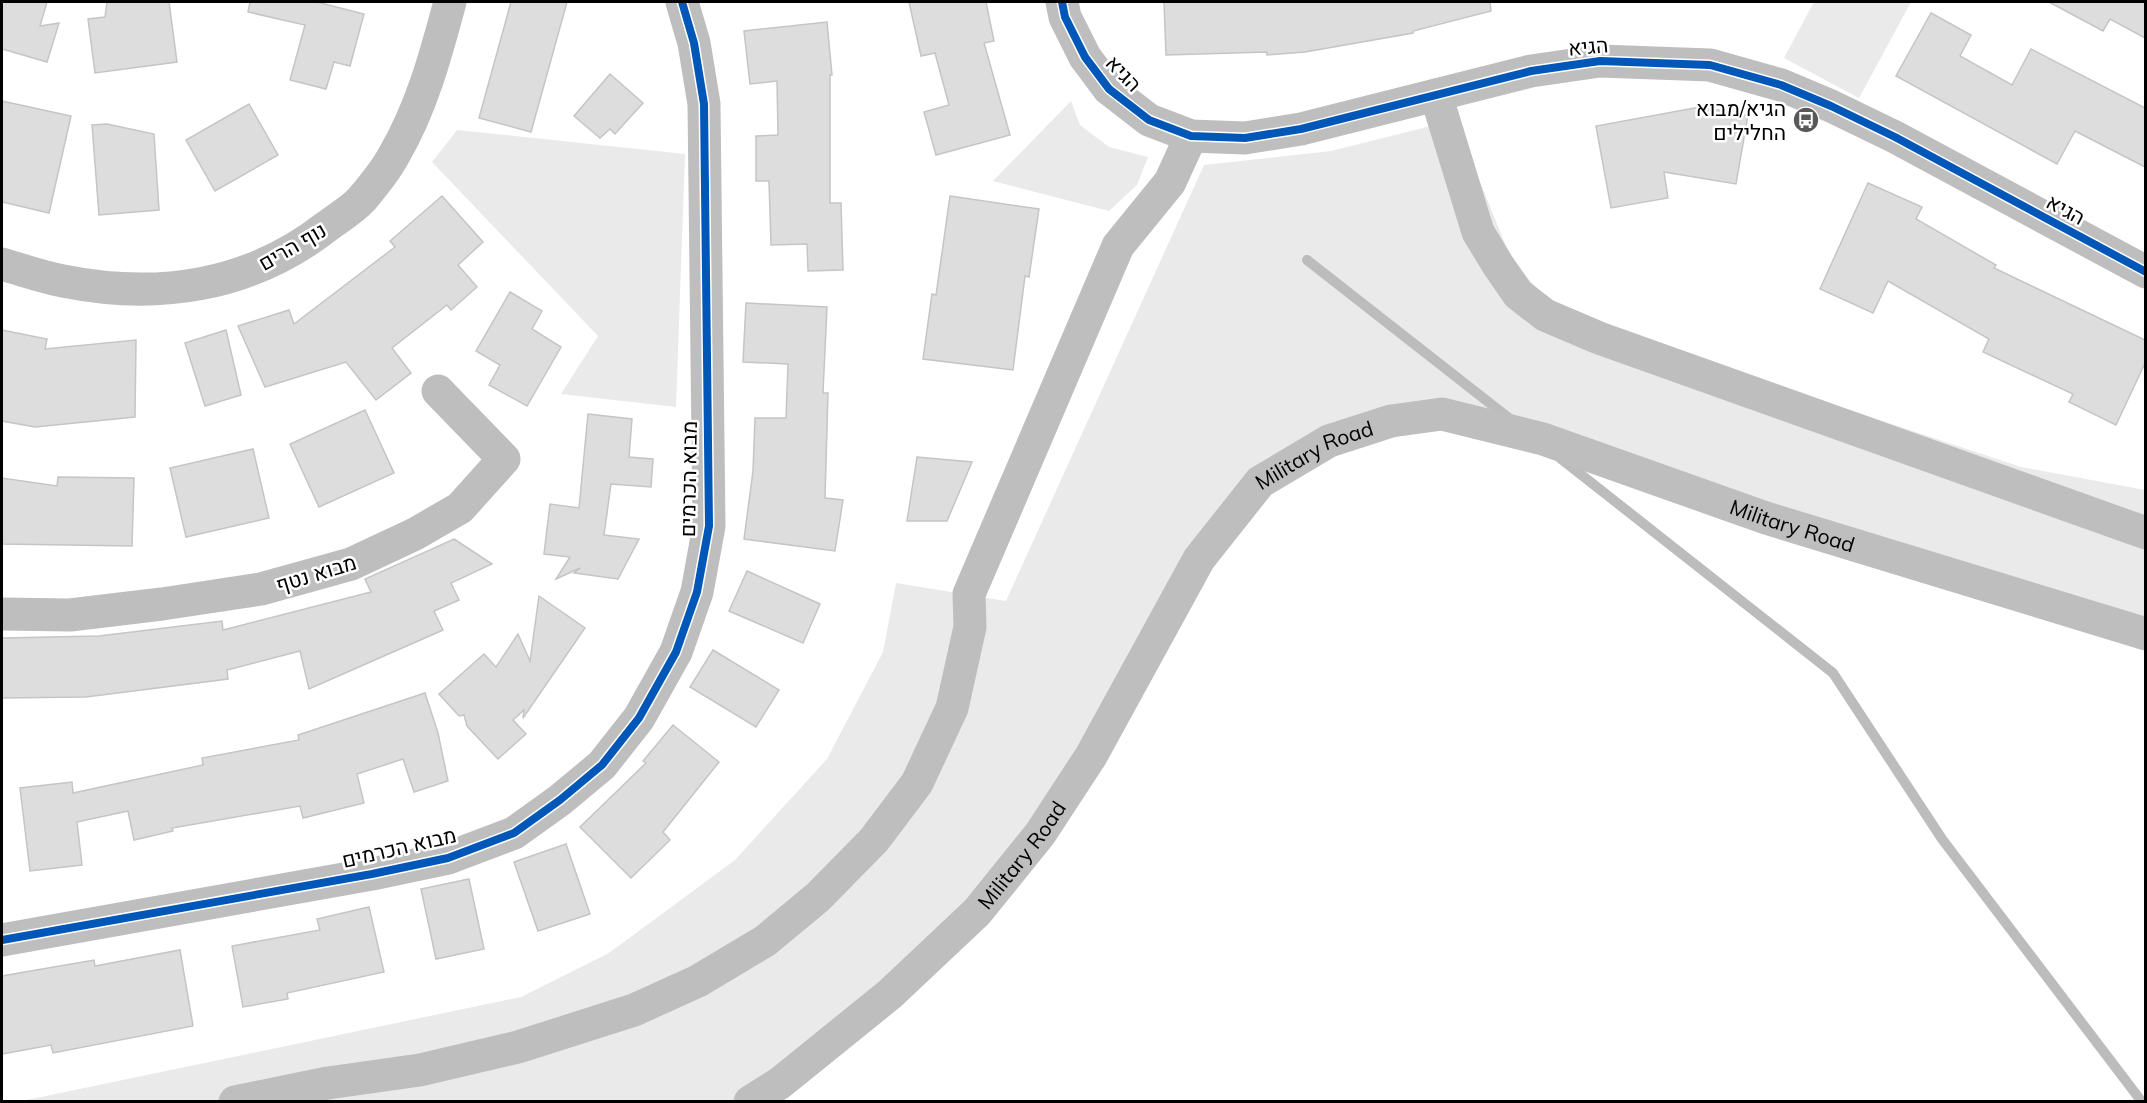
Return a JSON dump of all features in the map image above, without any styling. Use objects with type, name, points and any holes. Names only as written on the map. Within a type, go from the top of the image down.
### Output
[{"type":"street","name":"נוף הרים","points":[[2,264],[63,281],[108,287],[162,290],[212,283],[241,273],[260,266],[312,238],[361,200],[393,157],[417,110],[450,2]]},
{"type":"street","name":"מבוא הכרמים","points":[[2,940],[372,874],[448,858],[514,833],[560,800],[602,765],[639,718],[679,642],[697,592],[709,526],[704,104],[694,43],[682,2]]},
{"type":"street","name":"הגיא","points":[[1062,2],[1065,17],[1085,57],[1109,89],[1149,120],[1191,136],[1245,138],[1301,129],[1531,71],[1600,61],[1710,65],[1781,85],[1831,106],[1895,137],[2145,272]]},
{"type":"street","points":[[1436,95],[1478,232],[1518,294],[1545,315],[1599,338],[2145,533]]},
{"type":"street","points":[[235,1101],[328,1083],[420,1070],[518,1047],[634,1010],[698,981],[765,941],[818,897],[874,840],[917,783],[952,708],[970,627],[969,594],[1118,246],[1170,182],[1191,136]]},
{"type":"street","name":"מבוא נטף","points":[[2,614],[70,615],[261,589],[351,564],[415,534],[460,508],[504,459],[438,391]]},
{"type":"street","name":"Military Road","points":[[750,1101],[780,1083],[890,994],[976,912],[1040,834],[1091,756],[1199,559],[1260,482],[1329,441],[1392,422],[1442,414],[1542,439],[1766,518],[2145,634]]},
{"type":"shaded area","points":[[1814,2],[1911,2],[1859,98],[1784,58]]},
{"type":"shaded area","points":[[1071,101],[1080,125],[1109,147],[1148,157],[1137,185],[1109,211],[993,181]]},
{"type":"shaded area","points":[[1455,120],[1510,256],[1554,310],[2021,467],[2145,490],[2145,626],[1443,407],[1255,477],[1084,752],[971,907],[735,1101],[17,1102],[521,997],[609,953],[735,860],[827,759],[883,652],[896,583],[1006,601],[1204,165],[1331,151]]},
{"type":"shaded area","points":[[457,130],[685,154],[676,407],[561,394],[598,336],[432,162]]},
{"type":"building","points":[[2,2],[47,2],[40,26],[59,23],[47,62],[2,49]]},
{"type":"building","points":[[107,2],[169,2],[177,62],[95,73],[88,19],[105,17]]},
{"type":"building","points":[[250,2],[317,2],[364,14],[350,66],[334,62],[326,89],[290,80],[305,25],[248,12]]},
{"type":"building","points":[[511,2],[567,2],[531,132],[479,118]]},
{"type":"building","points":[[909,2],[986,2],[994,41],[984,43],[1010,135],[936,155],[924,112],[949,105],[935,53],[921,56]]},
{"type":"building","points":[[1164,2],[1490,2],[1491,11],[1413,31],[1413,33],[1305,52],[1267,55],[1267,52],[1166,55]]},
{"type":"building","points":[[2049,2],[2145,2],[2145,38],[2110,19],[2103,31]]},
{"type":"building","points":[[1931,13],[1971,35],[1960,56],[2012,85],[2031,49],[2145,108],[2145,167],[2075,131],[2057,164],[1896,76]]},
{"type":"building","points":[[827,22],[832,75],[830,75],[830,203],[841,203],[843,270],[808,271],[807,244],[771,245],[769,181],[756,181],[756,136],[778,135],[777,81],[750,84],[744,31]]},
{"type":"building","points":[[610,74],[643,103],[615,134],[610,129],[600,138],[574,116]]},
{"type":"building","points":[[2,101],[71,116],[49,213],[2,202]]},
{"type":"building","points":[[249,104],[278,155],[215,191],[186,140]]},
{"type":"building","points":[[1700,107],[1748,115],[1736,184],[1664,172],[1668,198],[1611,208],[1596,126]]},
{"type":"building","points":[[107,124],[154,134],[159,210],[99,215],[92,125]]},
{"type":"building","points":[[1868,183],[1922,207],[1916,219],[1996,265],[1994,268],[2145,340],[2145,363],[2116,425],[2069,402],[2073,394],[1983,352],[1989,339],[1888,281],[1873,313],[1820,289]]},
{"type":"building","points":[[442,196],[483,242],[458,265],[477,287],[451,310],[447,305],[392,348],[411,373],[376,400],[346,362],[265,387],[238,326],[289,310],[294,324],[395,247],[390,241]]},
{"type":"building","points":[[950,196],[1039,209],[1029,277],[1025,276],[1013,370],[923,359],[932,294],[936,295]]},
{"type":"building","points":[[510,292],[542,311],[532,329],[561,347],[527,406],[489,385],[500,365],[476,351]]},
{"type":"building","points":[[746,303],[827,307],[823,393],[828,393],[825,498],[843,500],[835,551],[744,539],[753,471],[755,418],[786,418],[788,364],[743,362]]},
{"type":"building","points":[[2,330],[47,339],[45,349],[136,340],[135,417],[35,427],[2,421]]},
{"type":"building","points":[[226,330],[241,395],[205,406],[185,343]]},
{"type":"building","points":[[365,410],[394,473],[319,507],[290,444]]},
{"type":"building","points":[[588,414],[632,419],[629,457],[653,459],[651,487],[611,484],[604,535],[639,539],[618,579],[574,573],[580,568],[556,579],[570,557],[544,554],[550,504],[579,508]]},
{"type":"building","points":[[253,449],[269,518],[186,537],[170,468]]},
{"type":"building","points":[[917,457],[972,462],[947,521],[907,521]]},
{"type":"building","points":[[58,477],[134,478],[132,546],[2,544],[2,478],[57,486]]},
{"type":"building","points":[[454,539],[492,564],[451,583],[459,600],[434,611],[443,630],[309,689],[300,651],[227,670],[228,679],[86,697],[2,698],[2,638],[99,636],[222,621],[223,630],[371,592],[365,579]]},
{"type":"building","points":[[747,571],[820,604],[803,643],[729,611]]},
{"type":"building","points":[[539,596],[585,628],[523,718],[524,710],[513,720],[526,734],[498,759],[467,726],[464,715],[459,716],[439,694],[484,654],[496,667],[518,634],[530,661]]},
{"type":"building","points":[[713,650],[779,690],[756,727],[690,687]]},
{"type":"building","points":[[425,693],[438,733],[448,781],[414,792],[403,759],[357,774],[364,803],[303,818],[300,806],[172,828],[173,831],[134,840],[128,811],[77,822],[82,865],[30,871],[20,788],[72,782],[73,793],[203,765],[202,758],[299,740],[298,735]]},
{"type":"building","points":[[673,725],[719,762],[663,832],[670,840],[631,878],[580,827],[646,763],[643,761]]},
{"type":"building","points":[[566,844],[590,914],[538,931],[514,862]]},
{"type":"building","points":[[469,879],[484,949],[436,959],[421,889]]},
{"type":"building","points":[[369,907],[384,972],[287,993],[288,999],[243,1007],[232,946],[320,930],[317,919]]},
{"type":"building","points":[[180,950],[193,1026],[53,1053],[51,1045],[2,1054],[2,976],[94,960],[95,966]]},
{"type":"waterway","points":[[1307,260],[1510,419]]},
{"type":"waterway","points":[[1560,458],[1833,673],[1942,839],[2142,1102]]},
{"type":"cycle path","points":[[2,940],[372,874],[448,858],[514,833],[560,800],[602,765],[639,718],[676,652],[697,592],[709,526],[704,104],[694,43],[682,2]]},
{"type":"cycle path","points":[[1062,2],[1065,17],[1085,57],[1109,89],[1149,120],[1191,136],[1245,138],[1301,129],[1531,71],[1600,61],[1710,65],[1781,85],[1831,106],[1895,137],[2146,272]]},
{"type":"place","name":"הגיא/מבוא החלילים","points":[[1806,120]]}]
